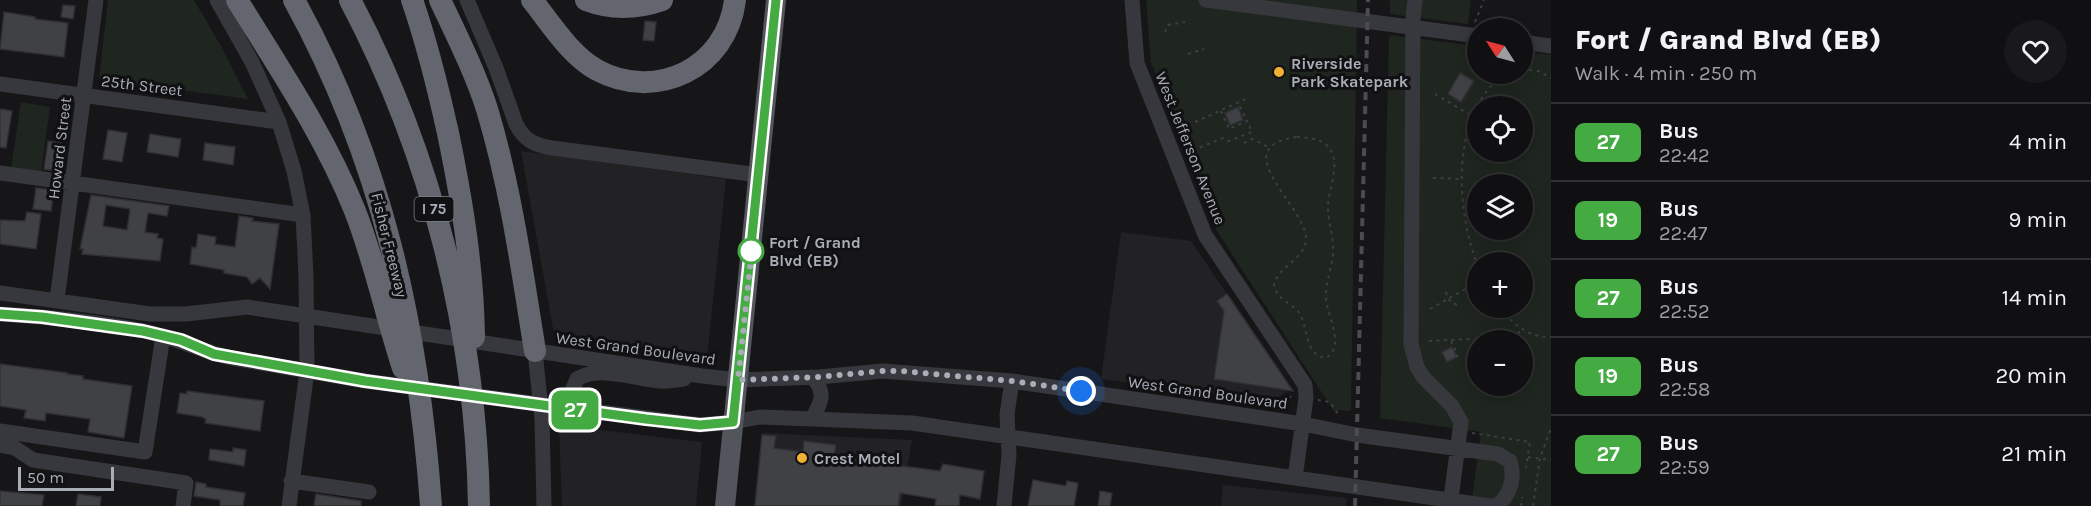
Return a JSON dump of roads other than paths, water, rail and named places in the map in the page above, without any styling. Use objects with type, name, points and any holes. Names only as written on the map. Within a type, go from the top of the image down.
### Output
[{"type":"highway","points":[[237,0],[311,122],[344,185],[364,238],[425,440],[420,506]]},
{"type":"highway","name":"Fisher Freeway","points":[[294,0],[343,100],[376,192],[405,304],[425,440],[430,506]]},
{"type":"highway","name":"I 75","points":[[350,0],[392,90],[432,201],[459,316],[475,431],[478,506]]},
{"type":"highway","points":[[412,0],[428,48],[440,98],[468,238],[473,297],[475,431]]},
{"type":"highway","points":[[440,0],[478,87],[497,145],[512,206],[525,350]]},
{"type":"highway","points":[[532,0],[574,52],[585,61],[625,81],[641,82],[670,78],[685,73],[701,63],[722,40],[730,25],[735,0]]},
{"type":"highway","points":[[586,0],[610,7],[652,2]]},
{"type":"main road","points":[[725,506],[776,0]]},
{"type":"street","name":"Howard Street","points":[[57,300],[96,0]]},
{"type":"street","points":[[217,0],[252,62],[279,122],[294,171],[303,215],[307,371],[289,506]]},
{"type":"street","points":[[467,0],[496,68],[516,124],[526,139],[532,143],[552,148],[759,175]]},
{"type":"street","name":"West Jefferson Avenue","points":[[1132,0],[1137,63],[1205,235],[1305,385],[1306,398],[1295,478]]},
{"type":"street","points":[[1206,0],[1467,35]]},
{"type":"street","points":[[19,295],[8,315],[120,326],[163,336],[214,354],[365,381],[512,400],[540,406],[700,425],[760,417],[889,421],[1295,478],[1450,503],[1461,422],[1458,413],[1423,377],[1417,367],[1411,344],[1415,0]]},
{"type":"street","points":[[1533,44],[1551,46]]},
{"type":"street","name":"25th Street","points":[[0,84],[279,122]]},
{"type":"street","points":[[0,173],[303,215]]},
{"type":"street","name":"West Grand Boulevard","points":[[0,293],[150,314],[186,314],[247,307],[738,380],[883,371],[1012,381],[1303,424],[1357,435],[1498,454],[1510,461],[1512,468],[1510,491],[1503,502],[1496,506],[1450,503]]},
{"type":"street","points":[[0,431],[146,452],[163,336]]},
{"type":"street","points":[[525,350],[540,406],[544,506]]},
{"type":"street","points":[[588,412],[576,400],[572,391],[577,379],[586,374],[600,373],[661,381],[702,376]]},
{"type":"street","points":[[812,377],[818,383],[822,393],[819,406],[812,419]]},
{"type":"street","points":[[1004,506],[1009,455],[1007,414],[1012,381]]},
{"type":"street","points":[[0,445],[15,448],[33,460],[186,483],[183,506]]},
{"type":"street","points":[[291,481],[369,492]]},
{"type":"railway","points":[[1355,506],[1368,0]]},
{"type":"place","name":"Riverside Park Skatepark","points":[[1279,72]]},
{"type":"place","name":"Fort / Grand Blvd (EB)","points":[[751,251]]},
{"type":"place","name":"Crest Motel","points":[[802,458]]}]
